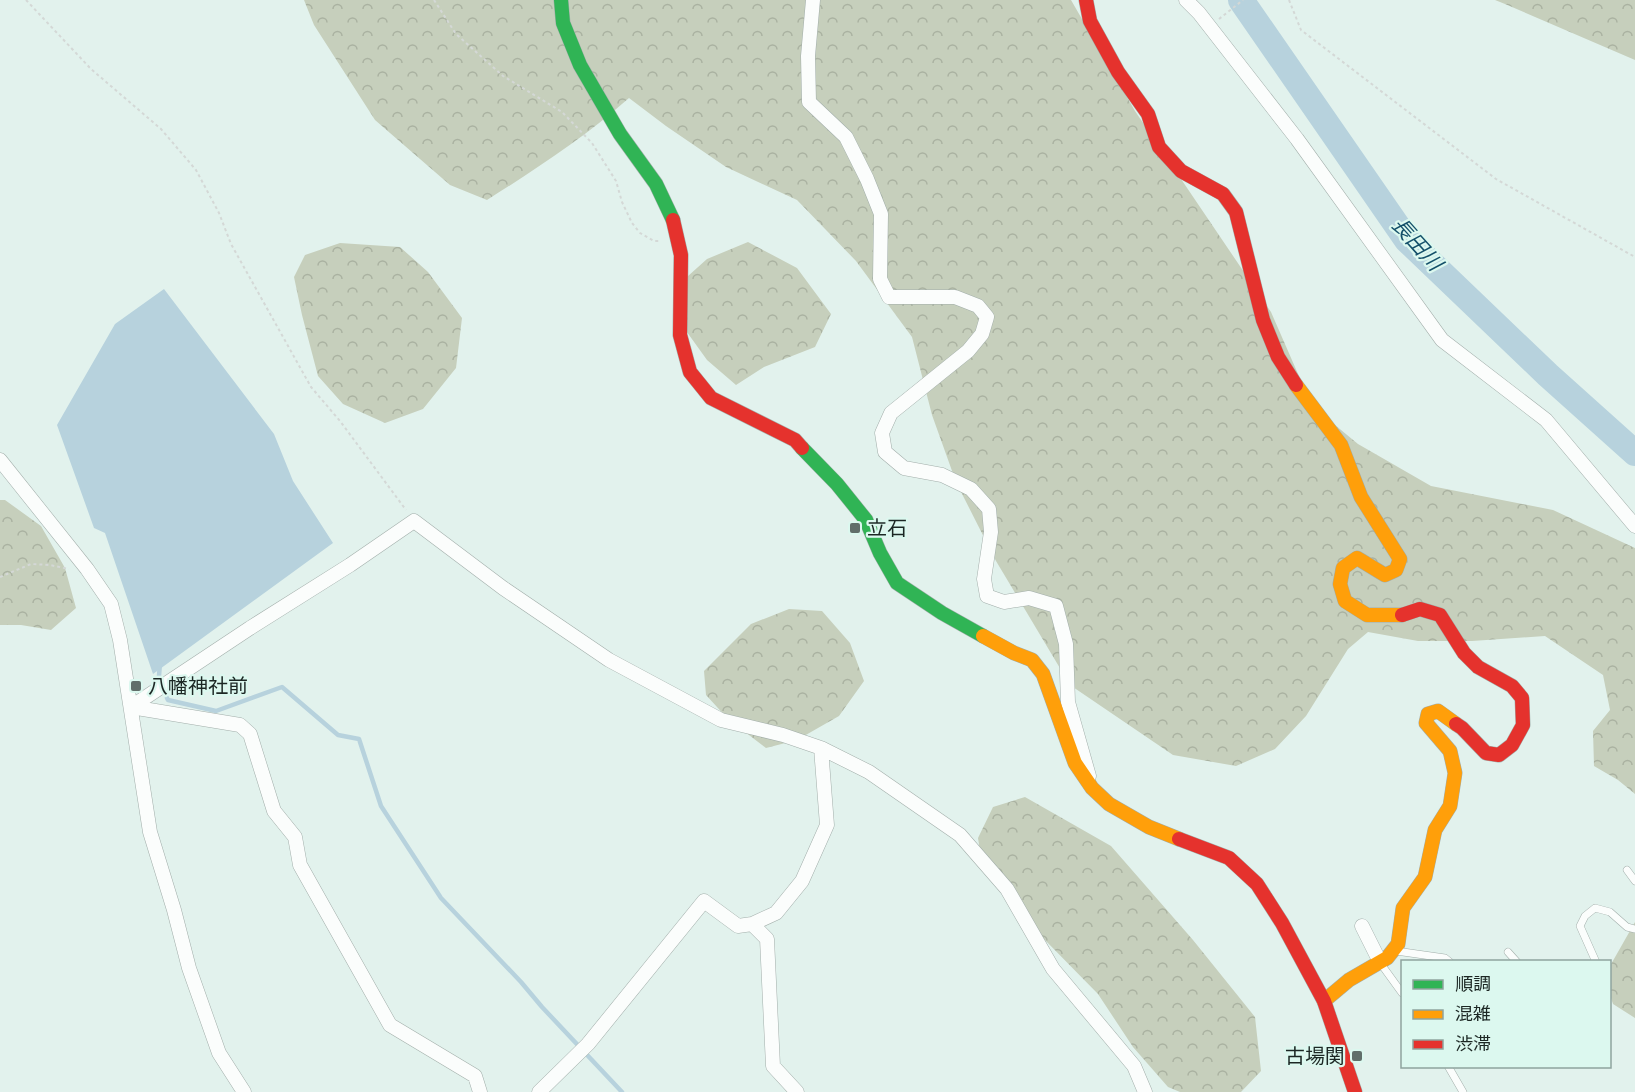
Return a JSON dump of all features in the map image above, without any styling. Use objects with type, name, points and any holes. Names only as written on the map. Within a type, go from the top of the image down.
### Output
[{"type":"street","points":[[561,0],[563,23],[580,65],[620,134],[656,184],[672,218],[681,255],[680,335],[690,372],[711,398],[795,440],[837,484],[866,520],[880,553],[897,583],[942,613],[1014,653],[1032,660],[1043,674],[1075,763],[1092,788],[1110,804],[1149,827],[1229,858],[1257,884],[1282,923],[1324,1001],[1355,1092]]},
{"type":"street","points":[[813,0],[808,56],[809,102],[846,137],[867,179],[881,214],[880,279],[889,297],[955,297],[978,306],[987,317],[981,334],[968,351],[891,413],[882,433],[885,452],[904,468],[942,475],[971,489],[988,509],[991,532],[984,579],[987,596],[1005,602],[1029,598],[1056,606],[1066,644],[1068,702],[1092,788]]},
{"type":"street","points":[[1086,0],[1090,21],[1118,72],[1148,114],[1160,147],[1181,171],[1223,194],[1236,212],[1263,320],[1278,357],[1303,396],[1341,445],[1361,497],[1400,559],[1396,570],[1385,575],[1357,558],[1343,568],[1340,584],[1345,601],[1367,615],[1401,615],[1420,609],[1440,615],[1464,653],[1478,667],[1512,686],[1522,698],[1523,724],[1512,745],[1499,755],[1486,753],[1462,728],[1438,711],[1428,714],[1426,723],[1450,751],[1455,773],[1450,806],[1435,830],[1425,877],[1403,908],[1398,944],[1388,958],[1349,980],[1324,1001]]},
{"type":"street","points":[[1186,0],[1297,139],[1442,340],[1546,420],[1635,526]]},
{"type":"street","points":[[0,460],[87,569],[111,604],[120,640],[150,831],[189,968],[219,1053],[244,1092]]},
{"type":"street","points":[[131,707],[414,521],[503,588],[609,660],[721,720],[783,735],[821,748],[869,772],[960,835],[1007,889],[1053,969],[1134,1066],[1145,1092]]},
{"type":"street","points":[[131,707],[240,725],[250,734],[274,811],[295,837],[300,865],[390,1025],[475,1076],[480,1092]]},
{"type":"street","points":[[539,1092],[588,1044],[704,901],[738,926],[752,924],[776,913],[802,880],[827,825],[821,748]]},
{"type":"street","points":[[752,924],[767,939],[773,1066],[797,1092]]},
{"type":"street","points":[[1362,926],[1380,962]]},
{"type":"lane","points":[[1627,870],[1635,881]]},
{"type":"lane","points":[[1595,960],[1580,926],[1585,915],[1595,908],[1610,912],[1627,927],[1635,929]]},
{"type":"lane","points":[[1393,950],[1448,960]]},
{"type":"lane","points":[[1508,952],[1515,960]]},
{"type":"lane","points":[[1380,962],[1401,992]]},
{"type":"lane","points":[[1449,1068],[1463,1092]]},
{"type":"path","points":[[26,0],[91,69],[161,129],[196,170],[219,213],[231,244],[311,387],[340,421],[414,521]]},
{"type":"path","points":[[434,0],[456,34],[503,76],[562,112],[592,143],[616,182],[622,202],[632,223],[640,233],[654,241],[678,242]]},
{"type":"path","points":[[1218,20],[1243,0]]},
{"type":"path","points":[[1289,0],[1301,30],[1496,179],[1635,257]]},
{"type":"path","points":[[0,577],[31,564],[75,570],[87,569]]},
{"type":"green space","points":[[304,0],[1071,0],[1135,111],[1271,312],[1312,406],[1358,444],[1431,486],[1553,510],[1635,548],[1635,794],[1618,780],[1594,766],[1593,731],[1610,710],[1603,675],[1545,636],[1472,641],[1418,641],[1368,632],[1348,649],[1306,716],[1275,749],[1236,766],[1173,755],[1070,685],[996,561],[956,482],[932,415],[912,337],[856,261],[797,200],[726,167],[629,98],[578,139],[487,200],[450,185],[375,120],[314,25]]},
{"type":"green space","points":[[1495,0],[1635,0],[1635,60],[1505,4]]},
{"type":"green space","points":[[748,242],[797,268],[831,314],[815,347],[764,367],[736,385],[707,360],[679,321],[678,285],[707,259]]},
{"type":"green space","points":[[340,243],[400,247],[428,272],[462,318],[456,368],[423,409],[385,423],[343,404],[318,376],[294,277],[305,255]]},
{"type":"green space","points":[[0,500],[5,500],[41,526],[65,568],[76,608],[51,630],[21,625],[0,625]]},
{"type":"green space","points":[[789,609],[822,611],[850,643],[864,681],[839,716],[797,740],[766,748],[728,719],[706,695],[704,671],[751,624]]},
{"type":"green space","points":[[1025,797],[1111,846],[1193,940],[1255,1017],[1261,1071],[1241,1092],[1180,1092],[1168,1087],[1133,1047],[1098,994],[1042,937],[983,870],[978,838],[993,807]]},
{"type":"green space","points":[[1635,922],[1635,1018],[1613,1004],[1611,964]]},
{"type":"water","points":[[164,289],[274,434],[293,481],[333,543],[153,674],[105,533],[94,528],[57,425],[115,324]]},
{"type":"waterway","name":"長田川","points":[[1241,0],[1407,240],[1548,375],[1635,453]]},
{"type":"waterway","points":[[159,676],[160,663]]},
{"type":"waterway","points":[[167,698],[216,711],[282,687],[338,735],[359,739],[381,806],[441,898],[622,1092]]},
{"type":"traffic: fast","points":[[561,0],[563,23],[580,65],[620,134],[656,184],[673,220]]},
{"type":"traffic: fast","points":[[802,448],[837,484],[866,520],[880,553],[897,583],[942,613],[983,636]]},
{"type":"traffic: slow","points":[[1296,385],[1341,445],[1361,497],[1400,559],[1396,570],[1385,575],[1357,558],[1343,568],[1340,584],[1345,601],[1367,615],[1402,615]]},
{"type":"traffic: slow","points":[[983,636],[1032,660],[1043,674],[1075,763],[1092,788],[1109,804],[1149,827],[1179,839]]},
{"type":"traffic: slow","points":[[1324,1001],[1349,980],[1387,958],[1398,944],[1403,908],[1425,877],[1435,830],[1450,806],[1455,773],[1450,751],[1426,723],[1428,714],[1438,711],[1456,724]]},
{"type":"traffic: jam","points":[[1086,0],[1090,21],[1118,72],[1148,114],[1159,147],[1181,171],[1223,194],[1236,212],[1263,320],[1278,357],[1296,385]]},
{"type":"traffic: jam","points":[[673,220],[681,255],[680,335],[690,372],[711,398],[795,440],[802,448]]},
{"type":"traffic: jam","points":[[1402,615],[1420,609],[1440,615],[1464,653],[1478,667],[1512,686],[1522,698],[1523,725],[1512,745],[1499,755],[1486,753],[1456,724]]},
{"type":"traffic: jam","points":[[1179,839],[1229,858],[1257,884],[1282,923],[1324,1001],[1355,1092]]},
{"type":"place","name":"立石","points":[[855,528]]},
{"type":"place","name":"八幡神社前","points":[[136,686]]},
{"type":"place","name":"古場関","points":[[1357,1056]]}]
